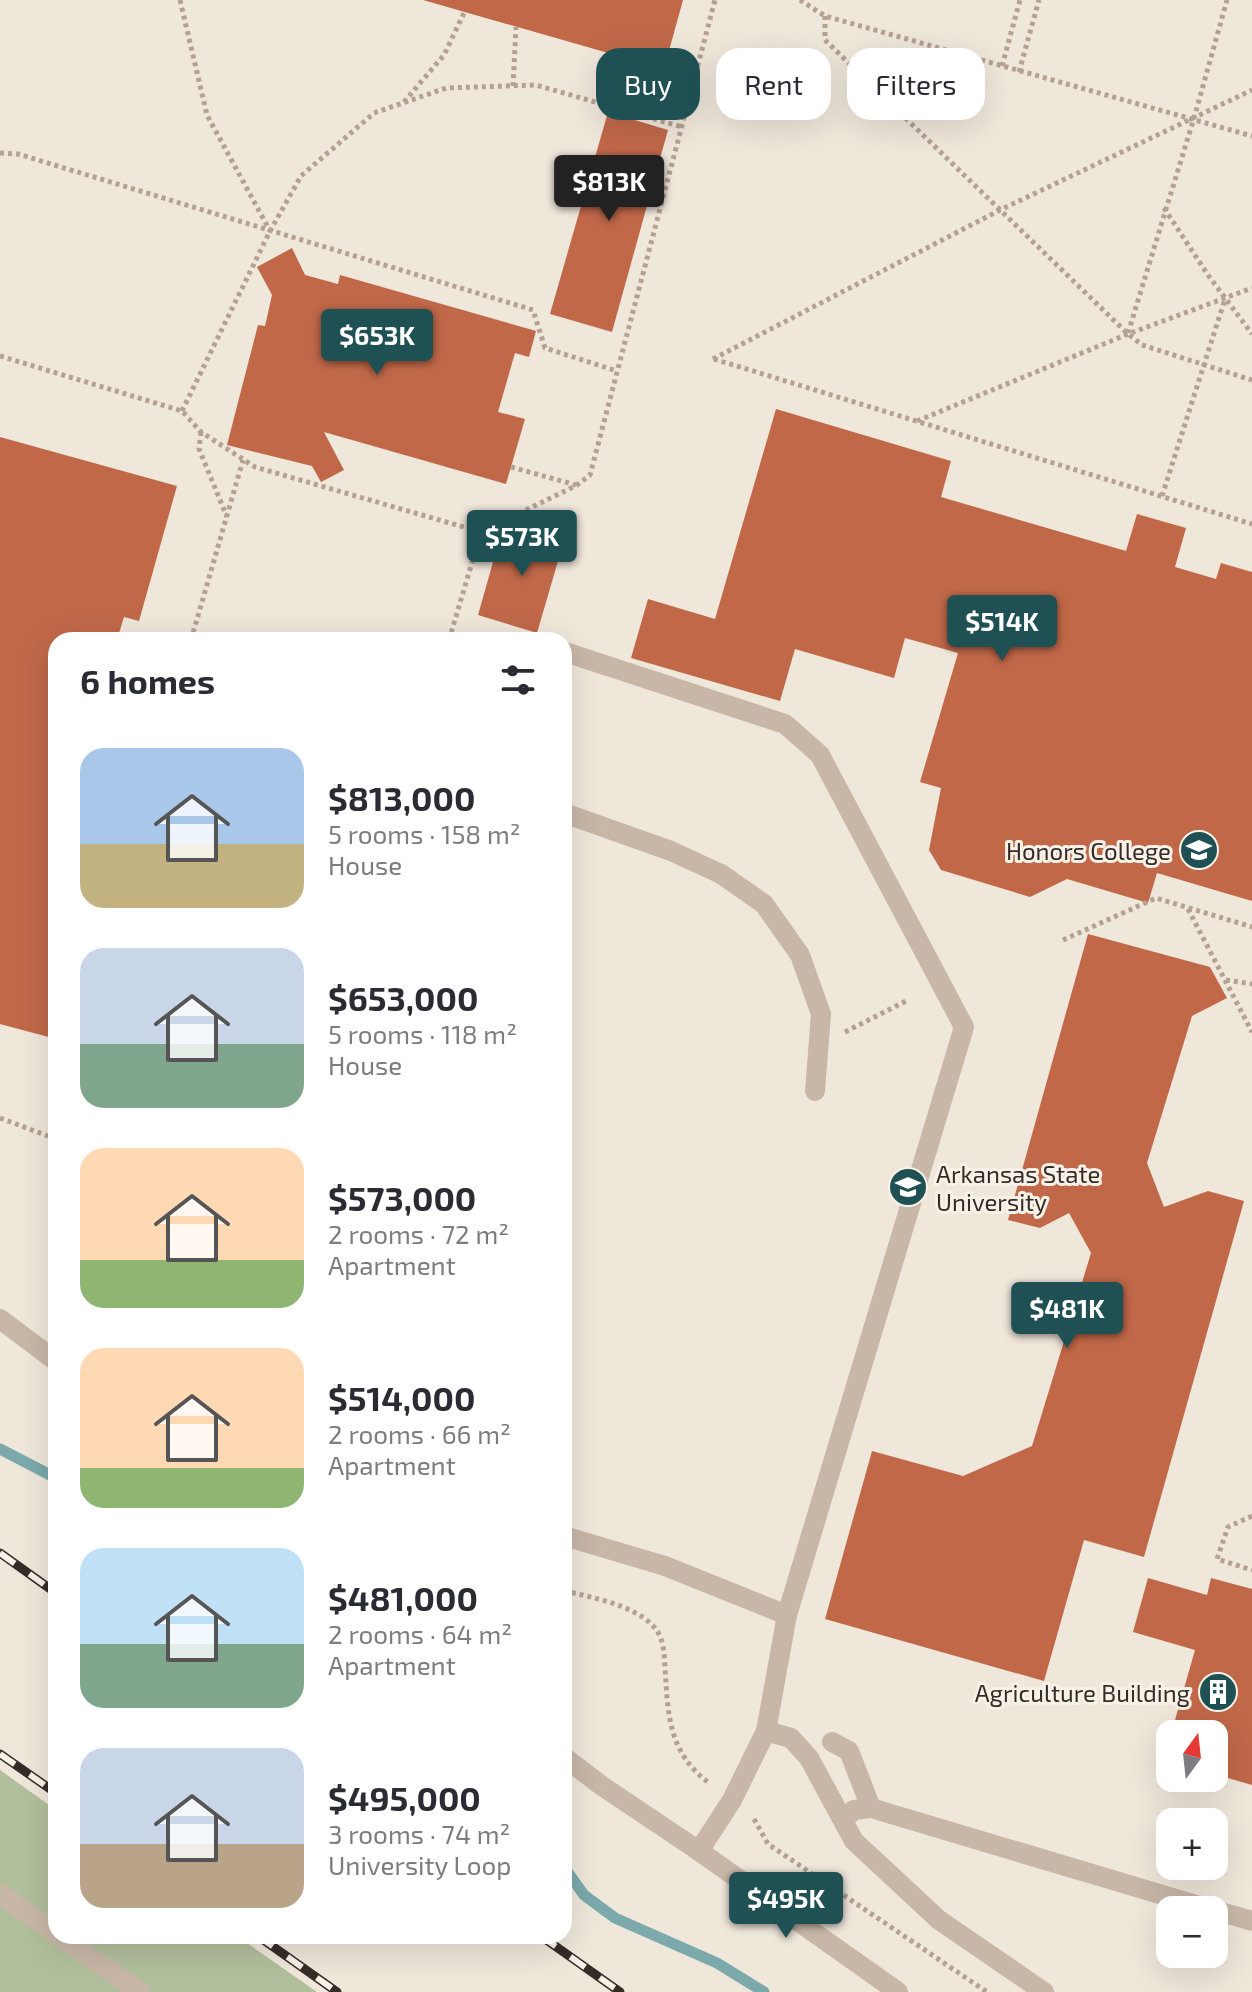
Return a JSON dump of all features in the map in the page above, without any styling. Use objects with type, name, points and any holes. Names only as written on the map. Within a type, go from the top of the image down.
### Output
[{"type":"street","points":[[572,654],[785,724],[820,755],[964,1027],[787,1615],[766,1731],[732,1800],[699,1851]]},
{"type":"street","points":[[572,816],[671,851],[721,874],[764,904],[800,955],[821,1014],[815,1091]]},
{"type":"street","points":[[0,1319],[48,1355]]},
{"type":"street","points":[[572,1538],[665,1566],[787,1615]]},
{"type":"street","points":[[766,1731],[791,1738],[809,1758],[854,1841],[939,1920],[1044,1992]]},
{"type":"street","points":[[832,1742],[849,1751],[871,1808]]},
{"type":"street","points":[[572,1763],[898,1992]]},
{"type":"street","points":[[844,1819],[854,1810],[871,1808],[1167,1896]]},
{"type":"street","points":[[0,1894],[48,1928]]},
{"type":"street","points":[[1228,1914],[1252,1921]]},
{"type":"street","points":[[71,1944],[140,1992]]},
{"type":"path","points":[[180,0],[207,115],[270,231]]},
{"type":"path","points":[[0,356],[182,411],[201,432],[255,467],[481,532],[577,485],[590,475],[715,0]]},
{"type":"path","points":[[800,0],[825,16],[1252,136]]},
{"type":"path","points":[[1002,66],[1020,0]]},
{"type":"path","points":[[1019,72],[1039,0]]},
{"type":"path","points":[[1128,334],[1227,0]]},
{"type":"path","points":[[404,103],[444,55],[464,13]]},
{"type":"path","points":[[825,16],[825,40],[1128,334],[1142,345],[1252,380]]},
{"type":"path","points":[[513,86],[516,27]]},
{"type":"path","points":[[182,411],[270,231],[301,176],[374,113],[446,88],[536,85],[682,127]]},
{"type":"path","points":[[1252,90],[1000,210],[713,359],[1252,524]]},
{"type":"path","points":[[0,153],[18,154],[533,310],[545,348],[617,371]]},
{"type":"path","points":[[1164,208],[1252,334]]},
{"type":"path","points":[[916,422],[1128,334],[1252,288]]},
{"type":"path","points":[[1162,496],[1225,298]]},
{"type":"path","points":[[201,432],[199,449],[227,517]]},
{"type":"path","points":[[193,632],[243,460]]},
{"type":"path","points":[[511,467],[577,485]]},
{"type":"path","points":[[451,632],[481,532]]},
{"type":"path","points":[[1063,940],[1156,898],[1252,927]]},
{"type":"path","points":[[1188,908],[1252,1032]]},
{"type":"path","points":[[1225,980],[1252,984]]},
{"type":"path","points":[[837,1036],[906,1001]]},
{"type":"path","points":[[1244,1018],[1252,1013]]},
{"type":"path","points":[[0,1118],[48,1136]]},
{"type":"path","points":[[1252,1516],[1228,1527],[1217,1559],[1252,1570]]},
{"type":"green space","points":[[0,1770],[48,1804],[48,1944],[248,1944],[317,1992],[0,1992]]},
{"type":"building","points":[[423,0],[683,0],[670,48],[596,50]]},
{"type":"building","points":[[606,120],[635,120],[668,130],[612,332],[550,314]]},
{"type":"building","points":[[292,248],[305,275],[338,284],[340,275],[536,331],[529,357],[515,353],[498,412],[525,419],[506,484],[324,432],[344,470],[321,482],[312,466],[227,445],[258,325],[265,326],[272,295],[257,267]]},
{"type":"building","points":[[776,409],[951,461],[941,497],[1126,551],[1137,514],[1186,528],[1175,567],[1216,579],[1221,563],[1252,572],[1252,901],[1157,873],[1148,903],[1067,879],[1030,897],[941,870],[929,850],[941,788],[920,782],[958,653],[905,638],[894,678],[795,649],[780,701],[631,658],[648,599],[715,619]]},
{"type":"building","points":[[0,437],[177,486],[139,621],[124,617],[119,632],[48,632],[48,1037],[0,1024]]},
{"type":"building","points":[[516,522],[565,537],[537,632],[478,615],[499,541],[509,544]]},
{"type":"building","points":[[1088,934],[1210,967],[1227,998],[1192,1016],[1147,1163],[1164,1207],[1208,1191],[1244,1201],[1144,1557],[1084,1540],[1044,1681],[825,1619],[872,1451],[963,1476],[1032,1446],[1091,1253],[1069,1213],[1040,1228],[1008,1220]]},
{"type":"building","name":"Agriculture Building","points":[[1148,1578],[1207,1595],[1211,1578],[1252,1589],[1252,1785],[1228,1778],[1228,1720],[1175,1720],[1195,1650],[1133,1632]]},
{"type":"waterway","points":[[0,1449],[48,1474]]},
{"type":"waterway","points":[[572,1878],[584,1895],[615,1918],[717,1963],[764,1992]]},
{"type":"railway","points":[[0,1553],[48,1587]]},
{"type":"railway","points":[[0,1754],[48,1787]]},
{"type":"railway","points":[[269,1944],[337,1992]]},
{"type":"railway","points":[[552,1944],[620,1992]]},
{"type":"place","name":"Honors College","points":[[1199,850]]},
{"type":"place","name":"Arkansas State University","points":[[908,1187]]},
{"type":"place","name":"Agriculture Building","points":[[1218,1692]]}]
